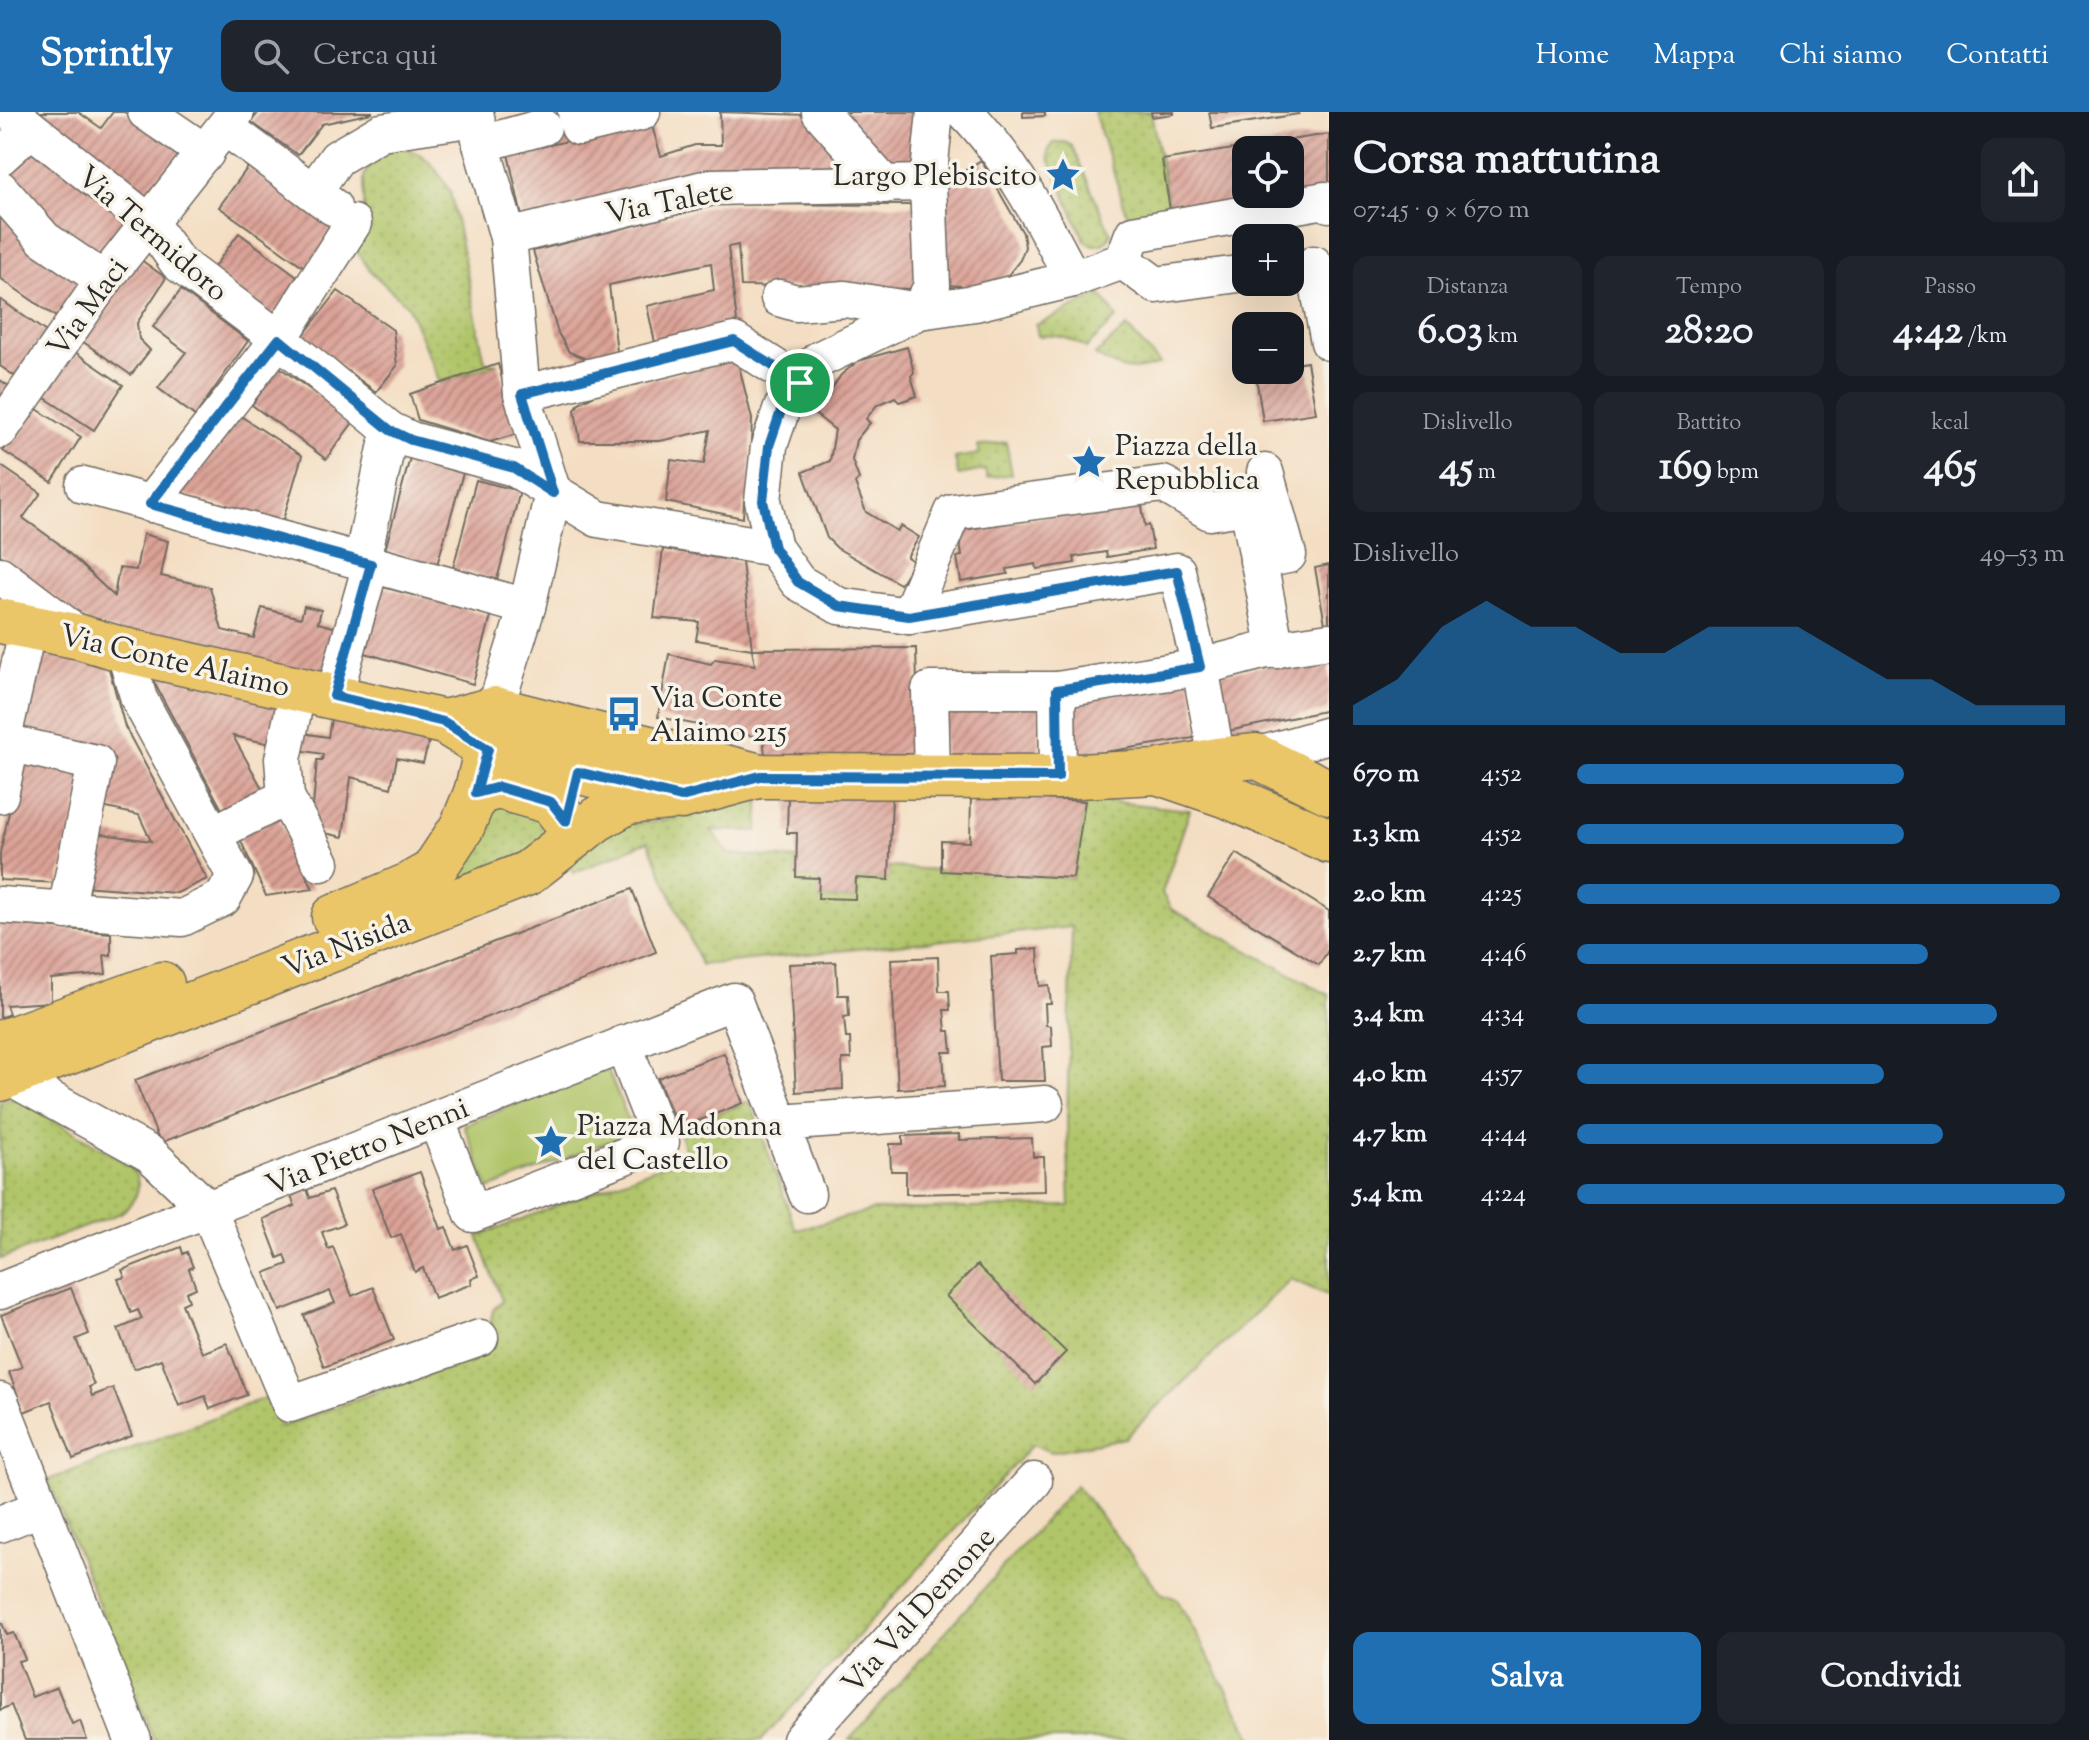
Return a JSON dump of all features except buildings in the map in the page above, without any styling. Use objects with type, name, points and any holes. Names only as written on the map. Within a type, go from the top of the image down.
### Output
[{"type":"main road","name":"Via Conte Alaimo","points":[[14,624],[444,722],[492,729],[583,752]]},
{"type":"main road","name":"Via Nisida","points":[[3,1066],[432,872],[462,827],[476,793],[492,729]]},
{"type":"main road","points":[[583,752],[760,776],[1058,777],[1234,771],[1329,792]]},
{"type":"main road","points":[[583,752],[681,797]]},
{"type":"main road","points":[[560,837],[583,752]]},
{"type":"main road","points":[[1234,771],[1329,841]]},
{"type":"main road","name":"Via Nisida","points":[[3,1066],[528,873],[560,837],[627,802],[681,797],[760,776]]},
{"type":"main road","points":[[476,793],[499,787],[551,802],[560,837]]},
{"type":"street","points":[[146,112],[223,131],[353,223]]},
{"type":"street","points":[[578,119],[642,112]]},
{"type":"street","points":[[820,112],[885,185]]},
{"type":"street","points":[[935,112],[928,183],[932,286],[919,311],[818,360],[782,408],[769,446],[763,501],[774,548],[798,582],[839,606],[909,616],[1177,571],[1200,667],[1234,771],[1329,735]]},
{"type":"street","points":[[965,112],[981,129],[1043,221],[1073,279]]},
{"type":"street","points":[[0,157],[20,121]]},
{"type":"street","name":"Via Termidoro","points":[[20,121],[150,223],[178,263],[279,339],[390,430],[411,440],[514,468],[598,519],[774,548]]},
{"type":"street","points":[[313,192],[337,158],[381,132],[477,125],[543,127]]},
{"type":"street","points":[[477,125],[508,237],[522,394],[553,493],[527,607],[492,729]]},
{"type":"street","name":"Via Maci","points":[[0,430],[104,280],[223,131]]},
{"type":"street","points":[[150,504],[279,339],[353,223],[337,158]]},
{"type":"street","name":"Via Talete","points":[[508,237],[712,187],[928,183]]},
{"type":"street","points":[[0,189],[44,239],[104,280]]},
{"type":"street","points":[[779,298],[796,303],[845,299],[919,311],[975,303],[1073,279],[1123,261],[1133,234],[1325,200],[1329,204]]},
{"type":"street","points":[[1123,261],[1156,285],[1232,275]]},
{"type":"street","points":[[1311,264],[1329,342]]},
{"type":"street","points":[[522,394],[734,341],[800,383]]},
{"type":"street","points":[[321,863],[286,797],[283,759],[316,692],[366,563],[390,430]]},
{"type":"street","points":[[1258,561],[1288,555],[1265,472]]},
{"type":"street","points":[[909,616],[953,512],[1163,484],[1210,512],[1248,506],[1276,650]]},
{"type":"street","points":[[84,485],[527,607]]},
{"type":"street","points":[[0,575],[80,637]]},
{"type":"street","points":[[0,795],[14,624]]},
{"type":"street","points":[[932,776],[930,690],[1057,690],[1200,667],[1329,641]]},
{"type":"street","points":[[0,905],[182,918],[223,898],[235,876],[139,699],[124,650]]},
{"type":"street","points":[[1057,690],[1058,777]]},
{"type":"street","points":[[4,742],[96,763],[66,911]]},
{"type":"street","points":[[213,834],[286,797]]},
{"type":"street","name":"Via Pietro Nenni","points":[[0,1291],[734,1001],[780,1123]]},
{"type":"street","points":[[436,1119],[473,1214],[661,1142],[623,1044]]},
{"type":"street","points":[[3,1066],[150,1154],[208,1209],[290,1404],[480,1338]]},
{"type":"street","points":[[807,1194],[780,1123],[1045,1104]]},
{"type":"street","points":[[0,1401],[133,1740]]},
{"type":"street","name":"Via Val Demone","points":[[801,1740],[1034,1481]]},
{"type":"street","points":[[0,1524],[40,1508]]},
{"type":"green space","points":[[1094,112],[1151,112],[1171,216],[1130,223]]},
{"type":"green space","points":[[1065,142],[1072,146],[1111,234],[1100,245],[1085,241],[1049,159],[1048,151],[1054,143]]},
{"type":"green space","points":[[398,146],[430,162],[450,191],[485,362],[498,364],[440,383],[408,306],[370,271],[356,250],[364,230],[364,176],[374,158]]},
{"type":"green space","points":[[1101,294],[1117,318],[1086,348],[1063,338],[1038,336],[1036,325]]},
{"type":"green space","points":[[1127,327],[1160,364],[1126,369],[1095,355]]},
{"type":"green space","points":[[1006,442],[1012,474],[987,478],[985,470],[958,475],[955,458],[979,454],[978,446]]},
{"type":"green space","points":[[760,794],[758,831],[711,830],[729,854],[796,859],[796,877],[819,878],[819,898],[855,899],[856,878],[888,880],[889,867],[1073,878],[1085,801],[1190,810],[1162,893],[1171,909],[1329,995],[1329,1296],[1291,1279],[1125,1438],[1050,1452],[1033,1444],[762,1740],[154,1740],[48,1480],[267,1397],[281,1427],[485,1352],[493,1310],[502,1301],[478,1236],[687,1156],[678,1129],[750,1101],[796,1230],[874,1210],[1070,1206],[1067,1124],[1072,927],[701,965],[648,841],[574,873],[571,864],[595,838],[628,824],[658,822]]},
{"type":"green space","points":[[496,801],[553,824],[530,852],[450,885]]},
{"type":"green space","points":[[607,1068],[633,1132],[489,1189],[464,1125]]},
{"type":"green space","points":[[15,1097],[131,1166],[138,1186],[132,1203],[121,1213],[0,1259],[0,1102]]},
{"type":"green space","points":[[1076,1485],[1161,1593],[1177,1599],[1254,1740],[849,1740]]},
{"type":"place","name":"Largo Plebiscito","points":[[1063,175]]},
{"type":"place","name":"Piazza della Repubblica","points":[[1089,462]]},
{"type":"place","name":"Via Conte Alaimo 215","points":[[624,714]]},
{"type":"place","name":"Piazza Madonna del Castello","points":[[551,1142]]},
{"type":"route","points":[[279,339],[390,430],[411,440],[514,468],[553,493],[522,394],[734,341],[800,383],[782,408],[769,446],[763,501],[774,548],[798,582],[839,606],[909,616],[1177,571],[1200,667],[1057,690],[1058,777],[760,776],[681,797],[578,772],[566,821],[551,802],[499,787],[476,793],[488,749],[444,722],[334,696],[371,564],[150,504],[279,339]]}]
